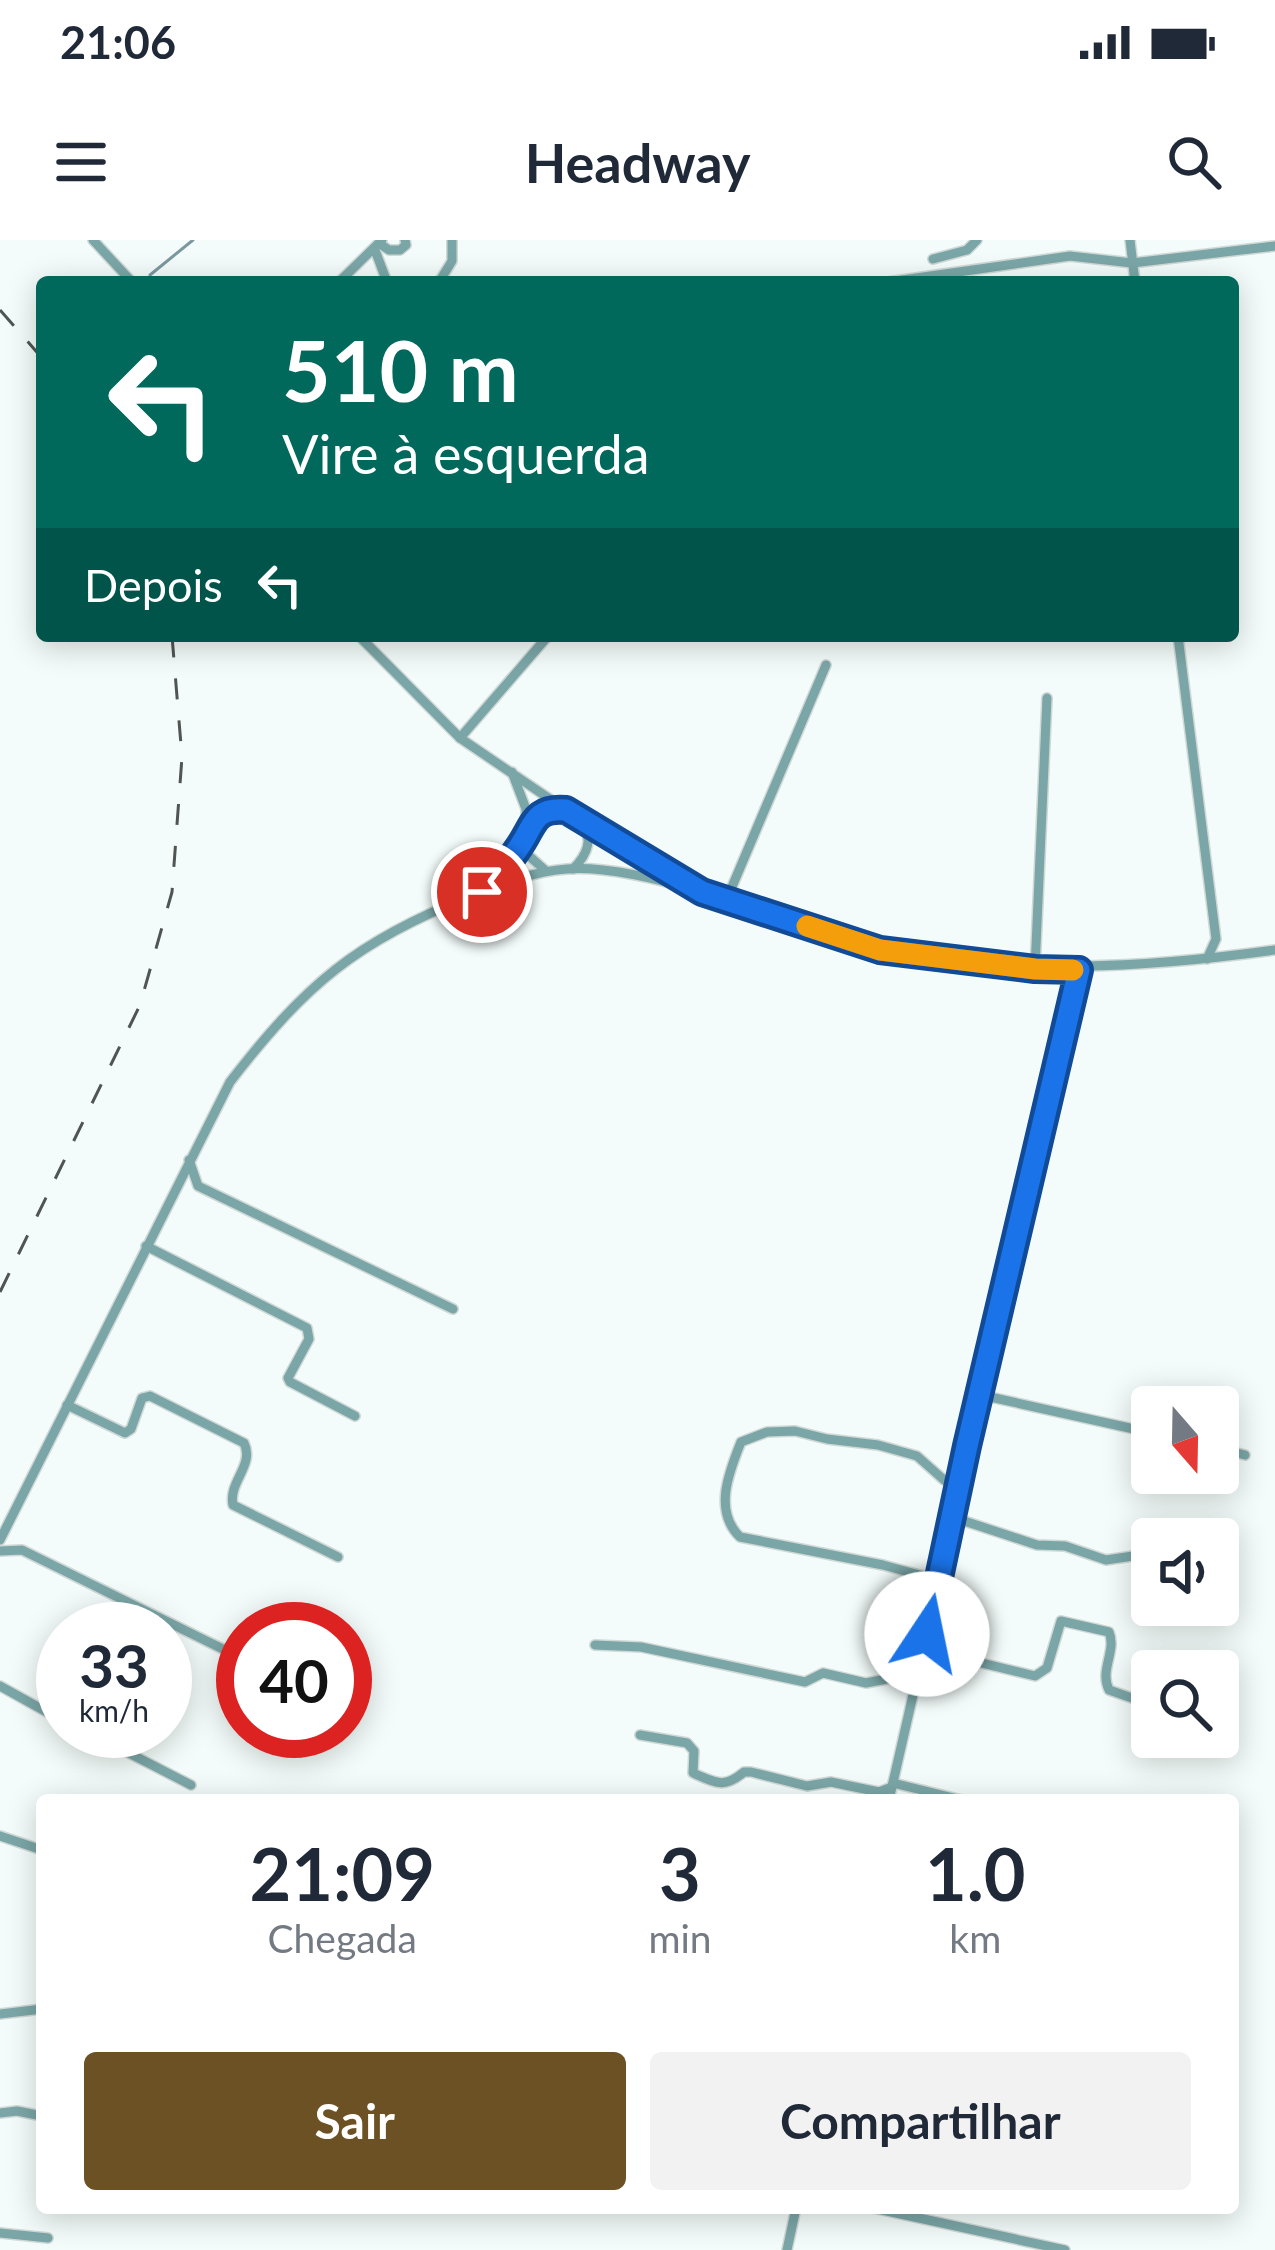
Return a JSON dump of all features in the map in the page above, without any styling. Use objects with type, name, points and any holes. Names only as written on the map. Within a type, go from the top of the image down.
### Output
[{"type":"street","points":[[93,240],[127,276]]},
{"type":"street","points":[[379,245],[400,250],[405,240]]},
{"type":"street","points":[[443,276],[452,261],[452,240]]},
{"type":"street","points":[[933,259],[968,250],[977,240]]},
{"type":"street","points":[[1130,240],[1134,276]]},
{"type":"street","points":[[345,276],[379,245]]},
{"type":"street","points":[[379,245],[386,276]]},
{"type":"street","points":[[930,276],[1077,256],[1132,263],[1275,247]]},
{"type":"street","points":[[1013,264],[1014,276]]},
{"type":"street","points":[[365,642],[460,738],[566,810],[702,892]]},
{"type":"street","points":[[460,738],[543,642]]},
{"type":"street","points":[[1179,642],[1216,939],[1207,959]]},
{"type":"street","points":[[726,901],[826,665]]},
{"type":"street","points":[[1035,969],[1047,698]]},
{"type":"street","points":[[512,772],[526,809],[527,854],[546,872]]},
{"type":"street","points":[[527,827],[543,812],[566,810]]},
{"type":"street","points":[[573,868],[584,858],[589,844],[579,818]]},
{"type":"street","points":[[482,892],[524,841]]},
{"type":"street","points":[[0,1540],[230,1082],[273,1026],[321,979],[375,938],[482,892],[573,868],[702,892],[880,950],[1035,969],[1079,970],[1275,950]]},
{"type":"street","points":[[1216,939],[1233,956]]},
{"type":"street","points":[[887,1794],[1079,970]]},
{"type":"street","points":[[189,1160],[198,1186],[452,1310]]},
{"type":"street","points":[[171,1196],[198,1186]]},
{"type":"street","points":[[146,1246],[307,1328],[309,1340],[290,1382],[355,1416]]},
{"type":"street","points":[[981,1395],[1131,1428]]},
{"type":"street","points":[[67,1405],[124,1433],[131,1429],[142,1398],[150,1396],[244,1443],[248,1458],[231,1492],[233,1505],[338,1557]]},
{"type":"street","points":[[938,1580],[740,1537],[730,1528],[725,1513],[728,1472],[741,1442],[767,1432],[795,1431],[917,1456],[944,1480],[959,1486]]},
{"type":"street","points":[[1239,1453],[1245,1455]]},
{"type":"street","points":[[952,1517],[1037,1545],[1065,1546],[1113,1561],[1131,1556]]},
{"type":"street","points":[[9,1522],[22,1550]]},
{"type":"street","points":[[0,1550],[22,1550],[216,1645]]},
{"type":"street","points":[[927,1634],[965,1659],[1035,1676],[1047,1667],[1061,1621],[1109,1632],[1104,1678],[1109,1690],[1131,1698]]},
{"type":"street","points":[[596,1645],[641,1647],[805,1682],[823,1673],[866,1683],[918,1673]]},
{"type":"street","points":[[0,1686],[36,1706]]},
{"type":"street","points":[[640,1735],[687,1744],[694,1751],[693,1773],[727,1784],[751,1772],[807,1786],[831,1782],[872,1794]]},
{"type":"street","points":[[138,1758],[191,1785]]},
{"type":"street","points":[[892,1785],[934,1794]]},
{"type":"street","points":[[0,1836],[36,1848]]},
{"type":"street","points":[[0,2014],[36,2010]]},
{"type":"street","points":[[0,2113],[17,2110],[36,2115]]},
{"type":"street","points":[[787,2250],[795,2214]]},
{"type":"street","points":[[900,2214],[1065,2250]]},
{"type":"street","points":[[0,2233],[48,2238]]},
{"type":"waterway","points":[[150,275],[193,240]]},
{"type":"railway","points":[[0,310],[36,351]]},
{"type":"railway","points":[[0,1292],[140,1005],[172,892],[182,757],[172,642]]},
{"type":"slow traffic","points":[[807,926],[880,950],[1073,970]]},
{"type":"route","points":[[482,892],[524,841],[534,818],[554,809],[566,810],[702,892],[880,950],[1079,970],[927,1634]]}]
